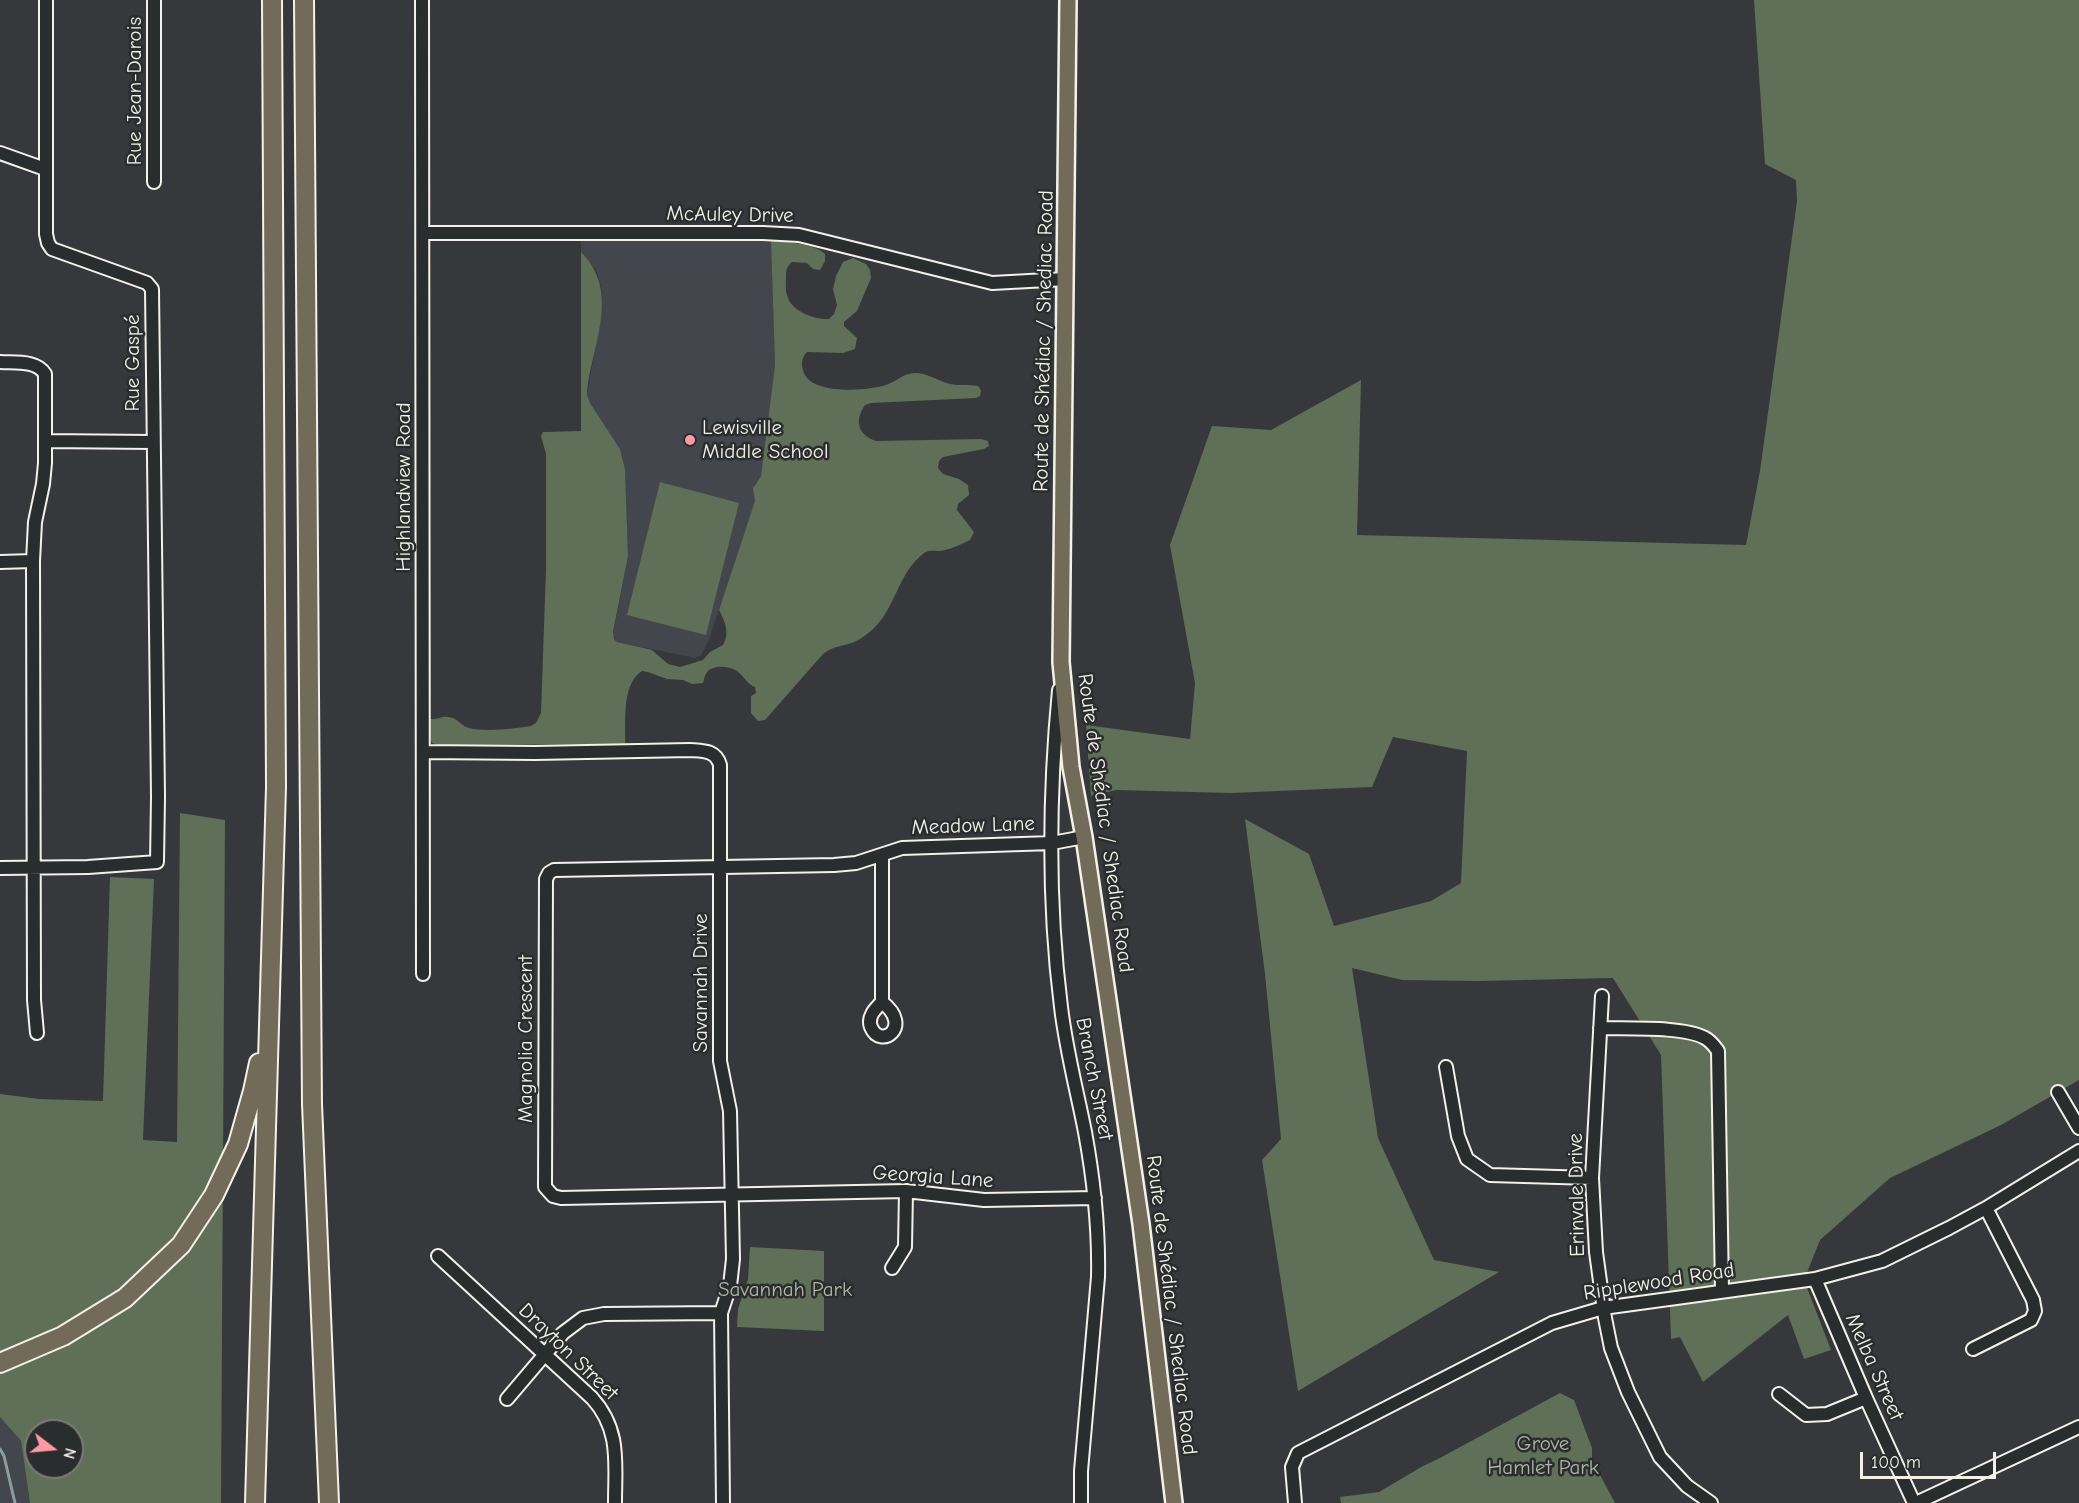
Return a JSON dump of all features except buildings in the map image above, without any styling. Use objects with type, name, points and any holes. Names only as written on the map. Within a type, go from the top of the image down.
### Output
[{"type":"highway","points":[[255,1503],[276,787],[272,0]]},
{"type":"highway","points":[[304,0],[312,1104],[329,1503]]},
{"type":"highway","points":[[0,1363],[63,1336],[125,1298],[181,1245],[214,1195],[238,1144],[253,1091],[269,1005]]},
{"type":"main road","name":"Route de Shédiac / Shediac Road","points":[[1068,0],[1061,662],[1071,767],[1084,837],[1141,1224],[1174,1503]]},
{"type":"street","name":"Rue Gaspé","points":[[34,868],[157,862],[158,797],[152,289],[147,283],[52,249],[48,243],[45,169],[46,0]]},
{"type":"street","name":"Rue Jean-Darois","points":[[154,0],[154,182]]},
{"type":"street","name":"Highlandview Road","points":[[422,0],[423,974]]},
{"type":"street","points":[[0,153],[45,169]]},
{"type":"street","name":"McAuley Drive","points":[[423,233],[763,233],[799,235],[992,283],[1066,279]]},
{"type":"street","points":[[0,362],[34,364],[41,367],[45,374],[43,484],[35,522],[33,561],[34,1000],[37,1033]]},
{"type":"street","points":[[45,441],[153,442]]},
{"type":"street","points":[[0,562],[33,561]]},
{"type":"street","name":"Branch Street","points":[[1061,662],[1053,750],[1052,843],[1056,957],[1061,1010],[1095,1198],[1098,1228],[1098,1277],[1081,1471],[1081,1503]]},
{"type":"street","name":"Savannah Drive","points":[[423,752],[535,753],[690,750],[712,752],[718,758],[720,765],[721,867],[720,1060],[730,1111],[733,1259],[730,1286],[721,1313],[723,1503]]},
{"type":"street","name":"Meadow Lane","points":[[721,867],[834,865],[856,863],[902,848],[1052,843],[1084,837]]},
{"type":"street","points":[[882,855],[882,1002]]},
{"type":"street","name":"Magnolia Crescent","points":[[721,867],[554,870],[549,873],[546,879],[545,1187],[554,1196],[561,1198],[732,1193]]},
{"type":"street","points":[[0,868],[34,868]]},
{"type":"street","name":"Erinvale Drive","points":[[1602,996],[1592,1178],[1596,1251],[1611,1348],[1628,1392],[1660,1457],[1687,1486],[1711,1503]]},
{"type":"street","points":[[1600,1028],[1667,1030],[1697,1034],[1708,1039],[1718,1052],[1722,1291]]},
{"type":"street","points":[[1446,1067],[1458,1136],[1467,1159],[1490,1175],[1592,1178]]},
{"type":"street","points":[[2058,1092],[2079,1128]]},
{"type":"street","name":"Ripplewood Road","points":[[1295,1503],[1292,1467],[1298,1453],[1541,1328],[1603,1308],[1815,1279],[1882,1261],[1986,1208],[2079,1151]]},
{"type":"street","points":[[892,1268],[905,1247],[906,1191]]},
{"type":"street","name":"Georgia Lane","points":[[732,1193],[906,1191],[984,1200],[1095,1198]]},
{"type":"street","points":[[1973,1349],[2031,1320],[2035,1311],[2033,1300],[1986,1208]]},
{"type":"street","name":"Drayton Street","points":[[438,1256],[592,1398],[606,1416],[614,1443],[615,1503]]},
{"type":"street","name":"Melba Street","points":[[1815,1279],[1866,1398],[1915,1503]]},
{"type":"street","points":[[507,1399],[570,1326],[589,1316],[721,1313]]},
{"type":"street","points":[[1779,1394],[1806,1415],[1827,1414],[1866,1398]]},
{"type":"street","points":[[1915,1503],[2079,1427]]},
{"type":"shaded area","name":"Lewisville Middle School","points":[[581,239],[771,241],[775,365],[761,476],[754,485],[754,507],[708,642],[701,655],[695,658],[617,642],[613,635],[628,556],[625,469],[620,449],[590,403],[587,394],[602,299],[596,270],[581,252]]},
{"type":"shaded area","points":[[0,1417],[21,1441],[24,1479],[27,1479],[30,1503],[0,1503]]},
{"type":"green space","points":[[1754,0],[2079,0],[2079,1080],[2001,1125],[1890,1178],[1820,1240],[1804,1280],[1831,1350],[1804,1359],[1788,1315],[1703,1382],[1680,1337],[1671,1339],[1661,1055],[1613,978],[1402,980],[1352,968],[1378,1138],[1434,1260],[1499,1272],[1298,1391],[1262,1160],[1281,1139],[1265,974],[1245,819],[1309,854],[1334,926],[1431,901],[1461,883],[1467,751],[1393,737],[1372,787],[1231,793],[1116,790],[1091,796],[1086,725],[1190,739],[1195,683],[1170,545],[1212,426],[1271,430],[1361,380],[1357,535],[1746,545],[1760,471],[1797,201],[1796,180],[1765,164]]},
{"type":"green space","points":[[771,241],[807,245],[825,254],[825,261],[820,270],[813,269],[807,263],[792,262],[786,274],[786,293],[791,303],[800,311],[818,318],[829,319],[834,314],[837,305],[833,289],[843,262],[853,258],[866,264],[870,270],[871,278],[857,311],[844,322],[844,326],[857,338],[855,349],[843,353],[807,352],[802,364],[809,380],[829,388],[854,390],[886,385],[907,374],[919,373],[950,384],[978,386],[981,390],[980,396],[976,398],[871,403],[865,405],[859,422],[865,435],[876,441],[981,439],[988,441],[989,446],[984,449],[943,457],[939,461],[938,468],[943,474],[959,479],[968,485],[969,495],[958,504],[957,510],[974,532],[970,540],[942,551],[928,551],[923,554],[908,571],[880,622],[864,637],[823,654],[765,720],[758,721],[751,713],[751,696],[756,693],[755,687],[734,669],[720,667],[712,669],[706,674],[703,683],[692,684],[642,671],[635,677],[628,694],[625,744],[438,745],[432,743],[430,719],[451,717],[469,728],[500,730],[531,726],[536,723],[541,713],[546,569],[546,454],[541,436],[543,432],[581,431],[581,252],[593,268],[600,285],[602,302],[601,320],[587,394],[590,403],[620,449],[625,469],[628,556],[613,632],[614,639],[617,642],[652,650],[668,664],[680,667],[703,660],[710,652],[723,645],[726,632],[725,623],[719,610],[755,501],[753,488],[761,476],[775,365]]},
{"type":"green space","points":[[660,482],[739,503],[706,635],[627,615]]},
{"type":"green space","points":[[180,813],[225,820],[221,1503],[30,1503],[27,1479],[84,1479],[84,1419],[24,1419],[24,1462],[21,1441],[0,1417],[0,1094],[39,1099],[103,1101],[110,877],[154,879],[143,1140],[177,1142]]},
{"type":"green space","name":"Savannah Park","points":[[750,1247],[824,1251],[824,1331],[737,1327],[738,1309],[748,1279]]},
{"type":"green space","name":"Grove Hamlet Park","points":[[1560,1393],[1574,1400],[1592,1448],[1592,1460],[1615,1503],[1341,1503],[1340,1497],[1379,1492]]},
{"type":"waterway","points":[[0,1449],[4,1456],[15,1503]]},
{"type":"place","name":"Lewisville Middle School","points":[[690,440]]}]
